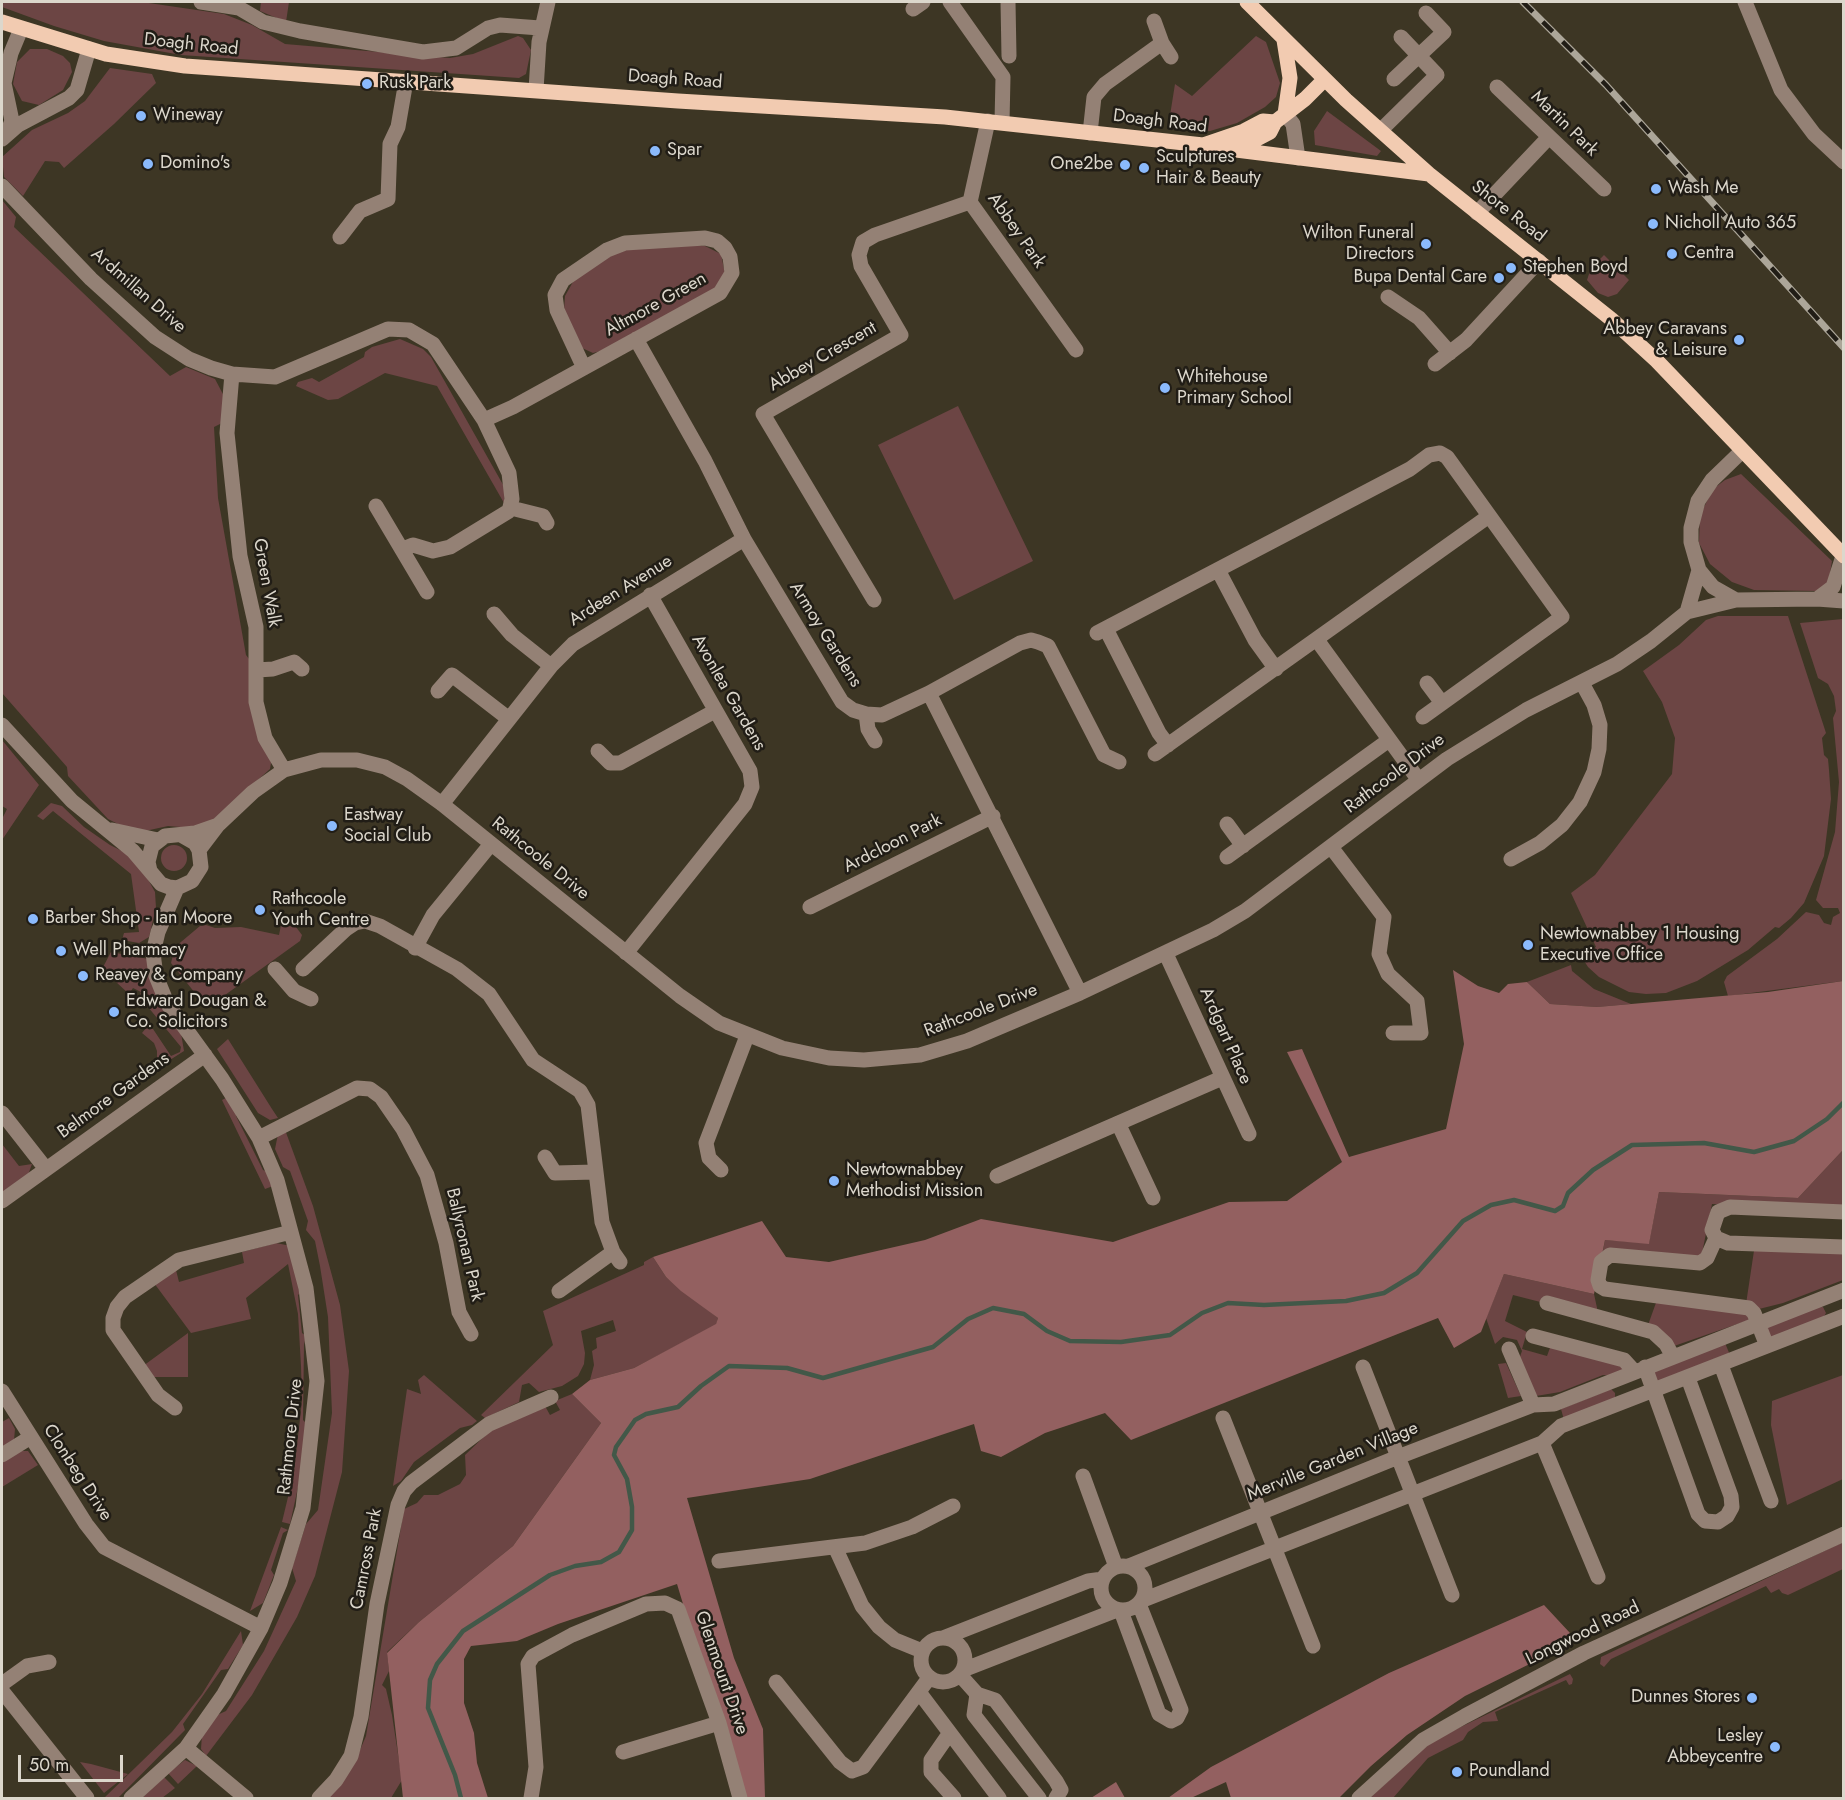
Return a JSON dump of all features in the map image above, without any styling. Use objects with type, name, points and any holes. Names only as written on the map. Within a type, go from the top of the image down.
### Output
[{"type":"main road","name":"Shore Road","points":[[1247,2],[1324,80],[1429,174],[1611,319],[1657,361],[1741,452],[1843,556]]},
{"type":"main road","name":"Doagh Road","points":[[2,22],[89,49],[185,66],[995,122],[1203,145],[1217,150],[1232,149],[1429,174]]},
{"type":"main road","points":[[1280,118],[1290,78],[1284,40]]},
{"type":"main road","points":[[1232,149],[1270,132],[1280,118],[1324,80]]},
{"type":"main road","points":[[1203,145],[1244,131],[1263,121],[1280,118]]},
{"type":"street","points":[[201,2],[252,8],[262,22],[300,31],[423,52],[456,48],[488,28],[500,25],[540,28]]},
{"type":"street","points":[[536,90],[540,28],[548,2]]},
{"type":"street","name":"Abbey Park","points":[[950,2],[1003,77],[995,122],[969,201],[1076,351]]},
{"type":"street","points":[[1008,2],[1009,56]]},
{"type":"street","points":[[1744,2],[1781,90],[1814,134],[1844,162]]},
{"type":"street","points":[[1394,79],[1444,32],[1426,13]]},
{"type":"street","points":[[1154,21],[1162,43],[1171,57]]},
{"type":"street","points":[[4,136],[12,121],[4,82],[21,29]]},
{"type":"street","points":[[1381,130],[1437,75],[1401,37]]},
{"type":"street","points":[[1090,133],[1094,97],[1105,84],[1162,43]]},
{"type":"street","points":[[4,136],[38,113],[69,98],[77,90],[89,49]]},
{"type":"street","points":[[340,237],[360,211],[388,199],[390,144],[398,127],[406,81]]},
{"type":"street","name":"Martin Park","points":[[1497,87],[1604,189]]},
{"type":"street","points":[[6,95],[23,110],[38,113]]},
{"type":"street","points":[[1280,118],[1293,124],[1298,158]]},
{"type":"street","points":[[1477,213],[1549,137]]},
{"type":"street","name":"Ardmillan Drive","points":[[2,186],[91,279],[155,337],[189,358],[232,374],[275,378],[388,329],[409,330],[433,344],[484,420]]},
{"type":"street","name":"Abbey Crescent","points":[[874,600],[763,414],[901,335],[861,266],[859,255],[863,242],[874,234],[969,201]]},
{"type":"street","name":"Altmore Green","points":[[484,420],[584,368],[720,293],[732,273],[730,257],[725,248],[717,241],[705,238],[625,243],[607,249],[563,280],[555,295],[557,310],[584,368]]},
{"type":"street","points":[[1435,364],[1450,353],[1539,261]]},
{"type":"street","points":[[1397,298],[1419,318],[1450,353]]},
{"type":"street","name":"Armoy Gardens","points":[[636,339],[705,461],[744,538],[842,702],[853,710],[866,714]]},
{"type":"street","name":"Green Walk","points":[[232,374],[227,433],[240,556],[256,627],[255,695],[266,738],[284,770]]},
{"type":"street","points":[[402,549],[413,545],[433,551],[450,547],[506,514],[511,508],[513,491],[509,473],[484,420]]},
{"type":"street","points":[[1736,600],[1713,587],[1699,570],[1691,542],[1693,516],[1698,501],[1712,480],[1741,452]]},
{"type":"street","points":[[1168,745],[1101,631],[1410,469],[1429,455],[1440,453],[1447,457],[1562,617],[1423,717]]},
{"type":"street","points":[[376,506],[428,592]]},
{"type":"street","points":[[511,508],[543,516],[547,523]]},
{"type":"street","points":[[1155,754],[1489,516]]},
{"type":"street","name":"Ardeen Avenue","points":[[442,804],[551,666],[573,644],[744,538]]},
{"type":"street","points":[[1817,598],[1833,587],[1843,556]]},
{"type":"street","points":[[1218,570],[1255,640],[1275,669]]},
{"type":"street","points":[[1687,612],[1699,570]]},
{"type":"street","name":"Avonlea Gardens","points":[[626,953],[746,804],[752,787],[750,771],[650,595]]},
{"type":"street","name":"Rathcoole Drive","points":[[199,850],[218,825],[254,792],[284,770],[321,760],[357,760],[385,767],[407,779],[442,804],[680,996],[719,1023],[747,1036],[796,1052],[829,1058],[864,1060],[920,1055],[967,1041],[1080,993],[1166,954],[1245,911],[1418,779],[1490,730],[1582,683],[1651,641],[1687,612],[1736,600],[1817,598],[1844,601]]},
{"type":"street","points":[[494,614],[512,635],[551,666]]},
{"type":"street","points":[[875,741],[868,729],[866,714],[882,715],[929,693],[1020,643],[1031,640],[1048,646],[1104,755],[1119,762]]},
{"type":"street","points":[[1317,640],[1418,779]]},
{"type":"street","points":[[257,670],[273,669],[296,661]]},
{"type":"street","points":[[438,691],[452,675],[510,719]]},
{"type":"street","points":[[1427,683],[1442,703]]},
{"type":"street","points":[[1511,859],[1540,843],[1562,825],[1580,802],[1594,772],[1599,749],[1600,725],[1594,705],[1582,683]]},
{"type":"street","points":[[929,693],[993,816],[1080,993]]},
{"type":"street","points":[[598,751],[610,763],[620,763],[715,711]]},
{"type":"street","points":[[2,725],[72,801],[133,852],[152,875],[161,884],[177,888],[185,886],[201,867],[199,850],[188,838],[181,835],[165,836],[158,840],[149,854],[152,875]]},
{"type":"street","points":[[1227,857],[1389,740]]},
{"type":"street","name":"Ardcloon Park","points":[[810,907],[993,816]]},
{"type":"street","points":[[1227,824],[1243,846]]},
{"type":"street","name":"Rathcoole Drive","points":[[181,835],[218,825]]},
{"type":"street","points":[[101,826],[128,836],[158,840]]},
{"type":"street","points":[[415,948],[433,915],[491,844]]},
{"type":"street","points":[[1331,847],[1384,917],[1379,954],[1388,974],[1417,1001],[1421,1033],[1393,1033]]},
{"type":"street","name":"Rathmore Drive","points":[[152,875],[161,922]]},
{"type":"street","name":"Rathmore Drive","points":[[131,1798],[186,1748],[224,1694],[261,1628],[280,1583],[303,1508],[317,1381],[312,1320],[277,1180],[259,1138],[205,1055],[167,1004],[156,976],[153,953],[161,922],[177,888]]},
{"type":"street","points":[[303,969],[356,923],[365,921],[380,926],[415,948],[456,969],[489,994],[533,1060],[580,1091],[588,1105],[592,1123],[595,1172],[602,1222],[617,1257],[559,1291]]},
{"type":"street","name":"Ardgart Place","points":[[1166,954],[1249,1134]]},
{"type":"street","points":[[275,969],[294,991],[311,999]]},
{"type":"street","points":[[721,1170],[709,1158],[706,1143],[747,1036]]},
{"type":"street","name":"Belmore Gardens","points":[[2,1201],[205,1055]]},
{"type":"street","points":[[998,1176],[1222,1078]]},
{"type":"street","name":"Ballyronan Park","points":[[259,1138],[357,1088],[370,1089],[381,1097],[403,1129],[427,1175],[446,1243],[459,1312],[471,1334]]},
{"type":"street","points":[[2,1113],[46,1169]]},
{"type":"street","points":[[1118,1123],[1153,1198]]},
{"type":"street","points":[[545,1157],[555,1173],[595,1172]]},
{"type":"street","points":[[1767,1346],[1754,1313],[1742,1306],[1605,1289],[1600,1286],[1598,1280],[1601,1262],[1610,1255],[1700,1263],[1707,1258],[1716,1238],[1713,1230],[1715,1218],[1725,1208],[1844,1212]]},
{"type":"street","points":[[175,1408],[158,1395],[113,1330],[113,1318],[117,1307],[125,1297],[179,1260],[291,1232]]},
{"type":"street","points":[[1716,1238],[1728,1243],[1844,1247]]},
{"type":"street","points":[[1123,1567],[1103,1579],[1088,1581],[931,1641],[922,1652],[921,1666],[929,1678],[945,1683],[962,1672],[1542,1443],[1561,1426],[1623,1404],[1740,1356],[1843,1319],[1835,1312],[1836,1293]]},
{"type":"street","name":"Merville Garden Village","points":[[1123,1567],[1533,1404],[1554,1404],[1836,1293]]},
{"type":"street","points":[[1547,1303],[1653,1332],[1661,1338],[1673,1357]]},
{"type":"street","points":[[1731,1334],[1740,1356]]},
{"type":"street","points":[[1533,1336],[1624,1360],[1640,1369],[1654,1391],[1698,1514],[1705,1521],[1718,1522],[1727,1516],[1732,1507],[1731,1496],[1688,1378]]},
{"type":"street","points":[[1509,1349],[1533,1404]]},
{"type":"street","points":[[1720,1365],[1771,1501]]},
{"type":"street","points":[[1363,1367],[1452,1595]]},
{"type":"street","points":[[1616,1378],[1623,1404]]},
{"type":"street","name":"Clonbeg Drive","points":[[2,1391],[86,1524],[104,1547],[261,1628]]},
{"type":"street","name":"Camross Park","points":[[319,1798],[336,1780],[351,1756],[361,1717],[377,1604],[398,1505],[404,1491],[411,1483],[489,1424],[551,1397]]},
{"type":"street","points":[[1554,1404],[1561,1426]]},
{"type":"street","points":[[1223,1418],[1313,1646]]},
{"type":"street","points":[[2,1455],[31,1437]]},
{"type":"street","points":[[1542,1443],[1598,1576]]},
{"type":"street","points":[[1083,1476],[1123,1567],[1143,1578],[1146,1593],[1141,1602],[1180,1710],[1177,1718],[1172,1721],[1160,1714],[1119,1610],[1104,1600],[1101,1589],[1103,1579]]},
{"type":"street","points":[[719,1561],[865,1543],[912,1527],[952,1506]]},
{"type":"street","name":"Longwood Road","points":[[1359,1798],[1423,1740],[1465,1716],[1584,1653],[1844,1534]]},
{"type":"street","points":[[835,1547],[862,1606],[895,1640],[922,1652]]},
{"type":"street","name":"Glenmount Drive","points":[[531,1798],[536,1767],[528,1664],[533,1656],[572,1635],[646,1604],[665,1603],[678,1609],[719,1723],[740,1798]]},
{"type":"street","points":[[943,1638],[955,1641],[963,1648],[966,1659],[962,1672],[976,1694],[974,1715],[1039,1798]]},
{"type":"street","points":[[49,1662],[27,1666],[2,1692],[87,1798]]},
{"type":"street","points":[[776,1682],[840,1762],[852,1771],[863,1767],[929,1678]]},
{"type":"street","points":[[919,1692],[999,1798]]},
{"type":"street","points":[[976,1694],[995,1700],[1061,1790],[1056,1798]]},
{"type":"street","points":[[623,1752],[719,1723]]},
{"type":"street","points":[[949,1734],[931,1760],[931,1772],[954,1798]]},
{"type":"street","points":[[186,1748],[246,1798]]},
{"type":"shaded area","points":[[2,2],[142,2],[224,14],[252,25],[285,44],[450,58],[473,54],[518,36],[523,38],[531,50],[526,74],[519,78],[181,55],[104,41],[2,7]]},
{"type":"shaded area","points":[[261,2],[289,2],[286,22],[260,11]]},
{"type":"shaded area","points":[[1256,36],[1266,42],[1280,83],[1276,97],[1265,107],[1237,123],[1210,131],[1168,128],[1175,84],[1192,96]]},
{"type":"shaded area","points":[[30,49],[47,49],[63,56],[70,63],[72,72],[63,90],[39,105],[22,101],[13,84],[17,62]]},
{"type":"shaded area","points":[[110,68],[152,74],[156,83],[64,168],[59,162],[45,161],[23,196],[4,177],[2,157],[32,130],[68,113],[85,101]]},
{"type":"shaded area","points":[[1327,111],[1381,151],[1377,156],[1315,145],[1314,131]]},
{"type":"shaded area","points":[[2,200],[16,217],[14,227],[170,376],[186,367],[215,379],[225,398],[222,423],[214,427],[218,498],[246,655],[253,664],[271,763],[270,769],[211,822],[192,828],[168,826],[136,833],[108,819],[68,776],[67,767],[2,693]]},
{"type":"shaded area","points":[[705,246],[721,254],[725,274],[716,288],[605,350],[593,353],[582,348],[564,310],[565,296],[574,280],[615,253],[626,249]]},
{"type":"shaded area","points":[[1604,255],[1629,280],[1617,294],[1608,297],[1598,293],[1587,280],[1591,268]]},
{"type":"shaded area","points":[[400,339],[423,349],[431,357],[506,490],[504,503],[437,386],[385,373],[338,399],[328,400],[296,386],[298,382],[312,378],[319,382],[364,357],[365,352],[372,347]]},
{"type":"shaded area","points":[[958,406],[1033,561],[954,600],[878,445]]},
{"type":"shaded area","points":[[1741,474],[1832,561],[1828,585],[1816,591],[1754,590],[1732,582],[1710,564],[1699,543],[1700,515],[1713,489],[1725,480]]},
{"type":"shaded area","points":[[1718,616],[1788,616],[1826,733],[1822,738],[1824,755],[1828,759],[1831,799],[1824,856],[1804,903],[1791,918],[1779,928],[1775,927],[1748,950],[1697,981],[1666,993],[1629,992],[1599,977],[1588,967],[1581,956],[1596,947],[1571,893],[1595,875],[1672,774],[1675,738],[1662,702],[1643,671],[1679,645],[1706,620]]},
{"type":"shaded area","points":[[1843,619],[1843,981],[1728,996],[1724,982],[1727,976],[1777,939],[1806,912],[1819,915],[1824,923],[1831,925],[1833,917],[1840,913],[1838,908],[1823,908],[1816,900],[1835,832],[1839,782],[1833,718],[1836,711],[1834,696],[1828,684],[1818,678],[1800,623]]},
{"type":"shaded area","points":[[2,740],[39,785],[2,840],[2,819],[7,809],[2,806]]},
{"type":"shaded area","points":[[51,803],[62,806],[84,827],[126,853],[140,865],[155,892],[156,908],[149,937],[139,943],[122,940],[124,933],[139,932],[131,874],[53,811],[43,820],[37,816]]},
{"type":"shaded area","points":[[174,845],[183,849],[187,858],[183,867],[174,871],[165,867],[161,858],[165,849]]},
{"type":"shaded area","points":[[281,925],[296,927],[302,935],[300,941],[207,1008],[171,963],[175,947],[200,926],[215,928],[241,927],[279,935]]},
{"type":"shaded area","points":[[111,952],[154,960],[181,1033],[184,1051],[151,1072],[157,1060],[157,1051],[154,1043],[142,1033],[146,1028],[153,1029],[171,1056],[180,1052],[181,1047],[148,1007],[138,1000],[141,992],[133,988],[129,994],[102,969]]},
{"type":"shaded area","points":[[1571,965],[1572,971],[1594,989],[1631,1004],[1597,1007],[1550,1004],[1527,982]]},
{"type":"shaded area","points":[[1453,970],[1478,986],[1499,993],[1508,984],[1527,982],[1550,1004],[1597,1007],[1768,992],[1843,981],[1843,1150],[1798,1198],[1659,1192],[1649,1244],[1605,1240],[1594,1294],[1504,1274],[1481,1332],[1454,1348],[1438,1318],[1131,1440],[1105,1413],[1045,1433],[1001,1457],[981,1451],[974,1424],[810,1479],[687,1498],[734,1658],[763,1729],[765,1798],[748,1798],[737,1783],[677,1584],[558,1624],[517,1641],[471,1646],[464,1659],[464,1703],[474,1733],[477,1763],[488,1798],[403,1798],[387,1653],[419,1622],[513,1546],[601,1423],[572,1394],[590,1380],[634,1368],[716,1324],[718,1318],[666,1277],[653,1257],[762,1221],[786,1257],[829,1262],[925,1240],[981,1219],[1113,1242],[1229,1202],[1287,1201],[1342,1162],[1287,1052],[1302,1049],[1349,1157],[1446,1129],[1464,1044]]},
{"type":"shaded area","points":[[228,1039],[278,1118],[270,1120],[258,1113],[217,1049]]},
{"type":"shaded area","points":[[230,1096],[238,1111],[236,1116],[263,1170],[268,1172],[273,1186],[265,1189],[222,1100]]},
{"type":"shaded area","points":[[284,1127],[313,1206],[340,1305],[349,1371],[342,1472],[315,1576],[297,1617],[252,1695],[206,1756],[201,1749],[202,1734],[215,1716],[226,1711],[264,1651],[296,1581],[292,1568],[306,1524],[318,1510],[332,1413],[328,1317],[315,1241],[306,1230],[308,1221],[290,1171],[283,1167],[275,1149],[278,1134]]},
{"type":"shaded area","points":[[2,1144],[19,1166],[32,1164],[28,1175],[2,1194]]},
{"type":"shaded area","points":[[1843,1150],[1843,1208],[1712,1204],[1700,1263],[1602,1256],[1605,1240],[1649,1243],[1659,1192],[1798,1198]]},
{"type":"shaded area","points":[[276,1243],[291,1246],[301,1292],[298,1295],[302,1333],[306,1336],[303,1420],[307,1424],[302,1469],[290,1524],[282,1522],[294,1472],[302,1401],[298,1314],[288,1264],[246,1298],[251,1319],[191,1333],[154,1283],[176,1270],[179,1282],[244,1263],[242,1252]]},
{"type":"shaded area","points":[[1755,1244],[1843,1251],[1843,1280],[1783,1303],[1755,1310],[1746,1304]]},
{"type":"shaded area","points":[[653,1257],[666,1277],[718,1318],[716,1325],[634,1368],[590,1380],[594,1365],[592,1351],[597,1348],[596,1338],[616,1331],[613,1320],[581,1331],[585,1353],[584,1364],[578,1376],[562,1386],[539,1392],[529,1383],[522,1385],[519,1402],[485,1418],[481,1415],[553,1345],[543,1311],[644,1265],[644,1262]]},
{"type":"shaded area","points":[[1504,1274],[1594,1294],[1599,1317],[1513,1295],[1505,1321],[1527,1332],[1522,1349],[1547,1356],[1551,1345],[1627,1367],[1614,1376],[1603,1375],[1560,1392],[1530,1397],[1518,1362],[1522,1351],[1517,1340],[1503,1337],[1495,1344],[1486,1318]]},
{"type":"shaded area","points":[[1657,1300],[1746,1312],[1749,1320],[1674,1346],[1648,1325]]},
{"type":"shaded area","points":[[1818,1306],[1823,1307],[1826,1313],[1823,1318],[1769,1339],[1764,1327]]},
{"type":"shaded area","points":[[188,1333],[188,1377],[151,1377],[143,1366]]},
{"type":"shaded area","points":[[1725,1343],[1730,1355],[1656,1384],[1652,1373]]},
{"type":"shaded area","points":[[1506,1363],[1521,1396],[1508,1398],[1498,1364]]},
{"type":"shaded area","points":[[424,1375],[477,1421],[460,1428],[414,1462],[401,1481],[393,1486],[407,1389],[421,1394],[418,1380]]},
{"type":"shaded area","points":[[1843,1375],[1843,1479],[1787,1505],[1771,1425],[1772,1401]]},
{"type":"shaded area","points":[[1611,1389],[1615,1393],[1615,1398],[1564,1420],[1561,1409]]},
{"type":"shaded area","points":[[572,1394],[601,1423],[513,1546],[419,1622],[387,1652],[389,1671],[382,1685],[386,1689],[392,1715],[402,1780],[391,1798],[327,1798],[357,1757],[366,1736],[404,1509],[417,1503],[424,1495],[438,1495],[460,1484],[466,1475],[465,1455],[492,1429],[545,1406],[550,1415],[560,1410],[555,1401]]},
{"type":"shaded area","points":[[9,1418],[15,1429],[14,1440],[2,1448],[2,1422]]},
{"type":"shaded area","points":[[19,1451],[28,1451],[38,1465],[2,1487],[2,1463]]},
{"type":"shaded area","points":[[281,1527],[288,1530],[283,1533],[271,1570],[274,1575],[263,1603],[250,1611]]},
{"type":"shaded area","points":[[1843,1542],[1843,1569],[1788,1595],[1779,1589],[1771,1593],[1766,1586],[1611,1659],[1604,1667],[1600,1664],[1601,1657]]},
{"type":"shaded area","points":[[1544,1605],[1570,1633],[1564,1647],[1465,1696],[1407,1735],[1339,1798],[1231,1798],[1226,1782],[1191,1798],[1168,1798],[1211,1767],[1389,1673]]},
{"type":"shaded area","points":[[241,1631],[243,1645],[228,1669],[221,1670],[183,1724],[185,1730],[118,1798],[104,1798],[172,1732],[202,1694]]},
{"type":"shaded area","points":[[1570,1674],[1573,1679],[1572,1684],[1569,1685],[1566,1680],[1495,1712],[1498,1721],[1483,1722],[1468,1732],[1463,1740],[1428,1758],[1393,1798],[1370,1798],[1436,1739]]},
{"type":"shaded area","points":[[185,1760],[197,1766],[178,1784],[168,1773]]},
{"type":"shaded area","points":[[80,1762],[91,1764],[128,1774],[104,1793]]},
{"type":"shaded area","points":[[164,1777],[175,1788],[162,1798],[143,1797]]},
{"type":"shaded area","points":[[1116,1782],[1125,1798],[1091,1798]]},
{"type":"waterway","points":[[461,1798],[455,1775],[428,1708],[430,1680],[437,1664],[463,1631],[550,1575],[575,1566],[601,1562],[619,1552],[632,1530],[632,1507],[627,1479],[614,1455],[616,1447],[635,1420],[646,1414],[678,1407],[701,1386],[729,1366],[787,1368],[823,1378],[933,1347],[968,1319],[993,1308],[1024,1314],[1047,1331],[1070,1341],[1121,1342],[1170,1335],[1202,1313],[1228,1303],[1264,1305],[1346,1301],[1384,1293],[1417,1273],[1463,1221],[1491,1205],[1514,1200],[1555,1211],[1563,1206],[1568,1193],[1593,1170],[1632,1145],[1704,1143],[1754,1152],[1794,1141],[1827,1119],[1844,1102]]},
{"type":"railway","points":[[1523,2],[1606,85],[1844,348]]},
{"type":"place","name":"Rusk Park","points":[[367,84]]},
{"type":"place","name":"Wineway","points":[[141,116]]},
{"type":"place","name":"Spar","points":[[655,151]]},
{"type":"place","name":"Domino's","points":[[148,164]]},
{"type":"place","name":"One2be","points":[[1125,165]]},
{"type":"place","name":"Sculptures Hair & Beauty","points":[[1144,168]]},
{"type":"place","name":"Wash Me","points":[[1656,189]]},
{"type":"place","name":"Nicholl Auto 365","points":[[1653,224]]},
{"type":"place","name":"Wilton Funeral Directors","points":[[1426,244]]},
{"type":"place","name":"Centra","points":[[1672,254]]},
{"type":"place","name":"Stephen Boyd","points":[[1511,268]]},
{"type":"place","name":"Bupa Dental Care","points":[[1499,278]]},
{"type":"place","name":"Abbey Caravans & Leisure","points":[[1739,340]]},
{"type":"place","name":"Whitehouse Primary School","points":[[1165,388]]},
{"type":"place","name":"Eastway Social Club","points":[[332,826]]},
{"type":"place","name":"Rathcoole Youth Centre","points":[[260,910]]},
{"type":"place","name":"Barber Shop - Ian Moore","points":[[33,919]]},
{"type":"place","name":"Newtownabbey 1 Housing Executive Office","points":[[1528,945]]},
{"type":"place","name":"Well Pharmacy","points":[[61,951]]},
{"type":"place","name":"Reavey & Company","points":[[83,976]]},
{"type":"place","name":"Edward Dougan & Co. Solicitors","points":[[114,1012]]},
{"type":"place","name":"Newtownabbey Methodist Mission","points":[[834,1181]]},
{"type":"place","name":"Dunnes Stores","points":[[1752,1698]]},
{"type":"place","name":"Lesley Abbeycentre","points":[[1775,1747]]},
{"type":"place","name":"Poundland","points":[[1457,1772]]}]
